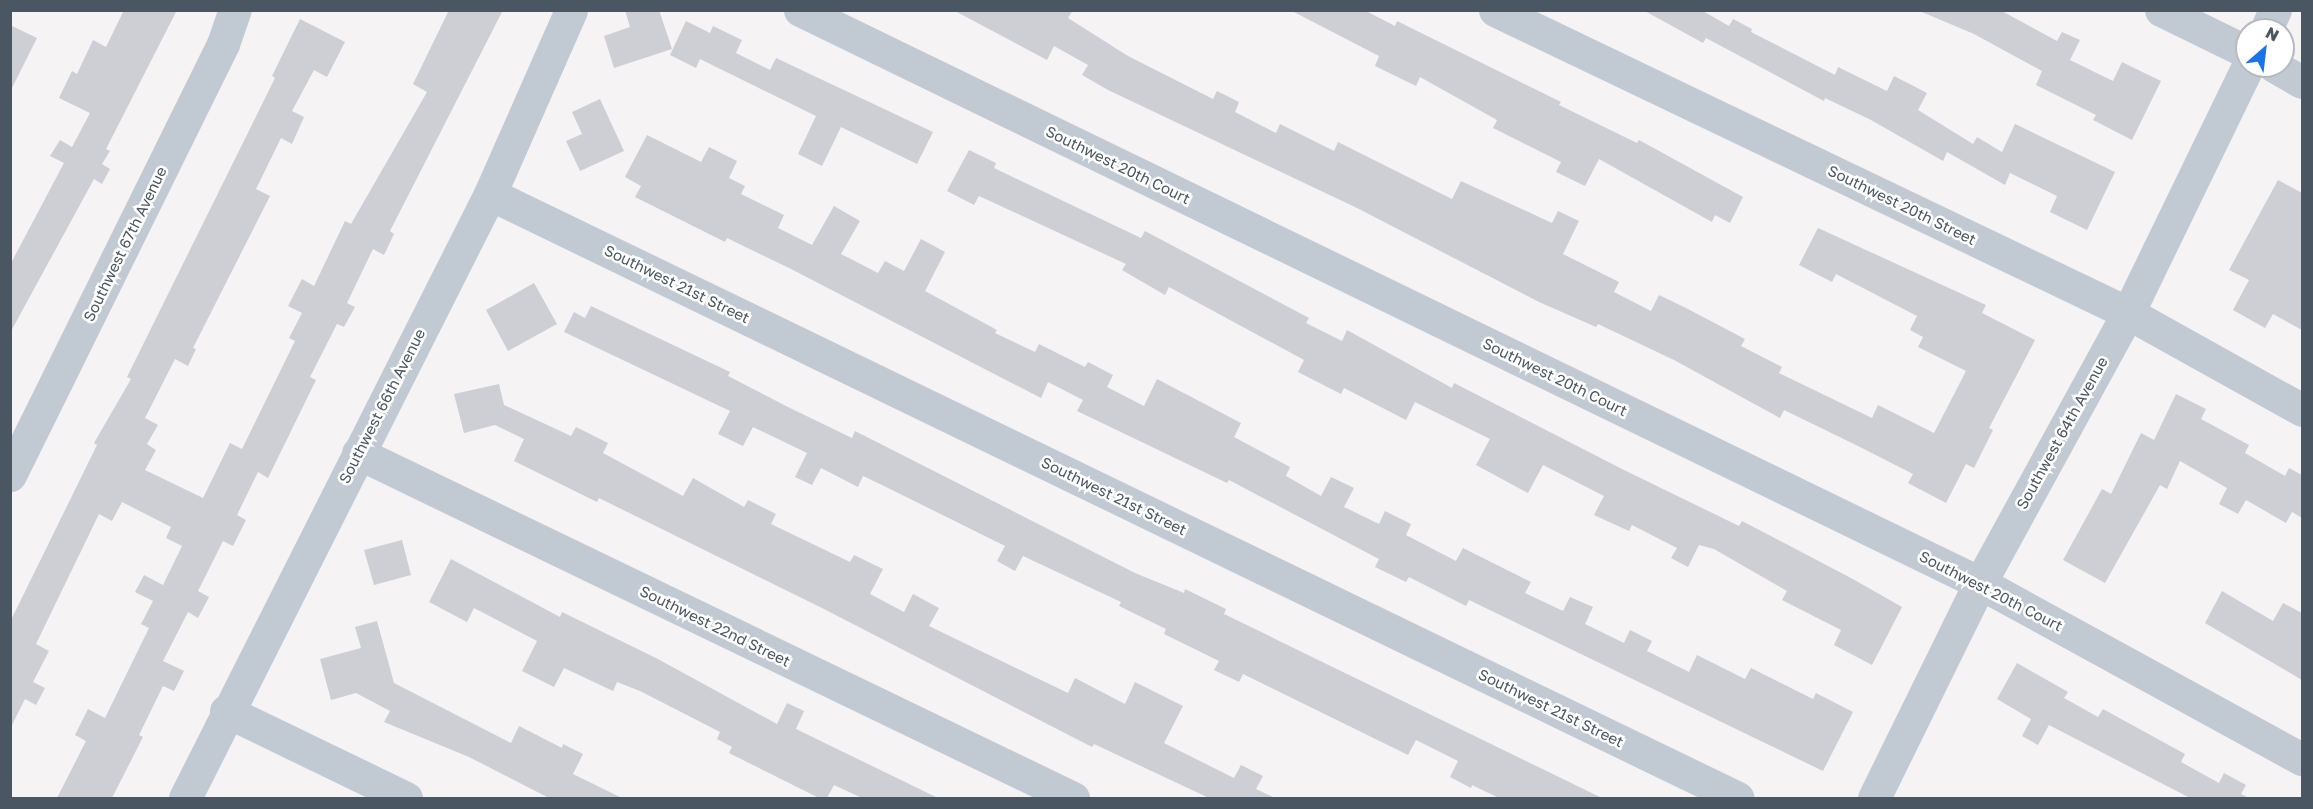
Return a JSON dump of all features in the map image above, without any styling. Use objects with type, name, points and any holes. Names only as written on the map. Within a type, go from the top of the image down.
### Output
[{"type":"street","name":"Southwest 67th Avenue","points":[[10,476],[223,44],[235,10]]},
{"type":"street","name":"Southwest 66th Avenue","points":[[185,798],[226,711],[490,194],[571,10]]},
{"type":"street","name":"Southwest 20th Court","points":[[800,10],[1980,583],[2302,759]]},
{"type":"street","name":"Southwest 20th Street","points":[[1495,10],[2128,313],[2302,410]]},
{"type":"street","points":[[2161,10],[2235,46]]},
{"type":"street","name":"Southwest 64th Avenue","points":[[1874,798],[1980,583],[2128,313],[2242,78]]},
{"type":"street","name":"Southwest 21st Street","points":[[490,194],[1738,798]]},
{"type":"street","name":"Southwest 22nd Street","points":[[358,453],[1073,798]]},
{"type":"street","points":[[226,711],[406,798]]},
{"type":"building","points":[[124,10],[177,10],[106,149],[110,151],[102,164],[110,169],[102,184],[94,179],[10,333],[10,265],[64,163],[50,156],[60,140],[72,147],[90,113],[59,98],[72,71],[77,74],[93,40],[106,47]]},
{"type":"building","points":[[449,10],[503,10],[390,231],[394,234],[384,255],[373,249],[347,303],[355,307],[344,327],[337,324],[310,377],[316,380],[268,478],[258,472],[237,515],[246,520],[233,546],[223,541],[198,591],[209,597],[198,618],[188,612],[163,661],[184,671],[174,691],[163,686],[139,735],[143,737],[112,798],[57,798],[86,741],[75,735],[88,709],[105,718],[149,628],[141,624],[153,601],[135,592],[144,575],[163,585],[182,546],[166,538],[171,527],[122,502],[112,521],[99,514],[36,644],[49,651],[33,682],[45,688],[36,705],[25,699],[10,729],[10,622],[97,445],[94,443],[131,379],[127,377],[275,78],[272,76],[300,19],[345,42],[327,77],[314,70],[292,111],[304,117],[292,144],[281,138],[256,189],[270,196],[193,348],[196,349],[188,366],[175,359],[145,418],[158,425],[147,444],[156,450],[145,470],[203,498],[230,443],[242,449],[295,341],[289,338],[302,313],[288,306],[302,279],[314,286],[345,221],[351,224],[427,92],[413,84]]},
{"type":"building","points":[[625,10],[659,10],[672,49],[614,68],[604,36],[630,27]]},
{"type":"building","points":[[953,10],[1073,10],[1068,18],[1128,56],[1213,99],[1217,91],[1239,102],[1235,112],[1276,133],[1280,124],[1334,151],[1338,142],[1452,199],[1461,181],[1552,223],[1558,211],[1579,221],[1563,254],[1619,282],[1614,292],[1651,311],[1659,295],[1686,308],[1745,339],[1741,346],[1782,367],[1779,373],[1872,418],[1878,405],[1934,433],[1966,371],[1918,347],[1923,337],[1910,330],[1917,316],[1836,274],[1832,282],[1799,265],[1818,228],[1986,305],[1982,313],[2035,340],[1989,428],[1993,430],[1974,468],[1966,464],[1946,503],[1908,483],[1913,474],[1858,446],[1784,410],[1780,418],[1674,360],[1598,324],[1596,327],[1539,302],[1357,208],[1108,90],[1082,75],[1088,65],[1054,46],[1047,60]]},
{"type":"building","points":[[1290,10],[1364,10],[1395,26],[1397,21],[1561,102],[1559,105],[1637,143],[1639,140],[1743,197],[1730,223],[1715,215],[1712,222],[1599,159],[1585,186],[1556,172],[1561,162],[1493,128],[1497,120],[1420,77],[1416,86],[1375,66],[1379,56]]},
{"type":"building","points":[[1643,10],[1701,10],[1729,26],[1733,19],[1752,29],[1751,32],[1835,75],[1838,67],[1887,91],[1894,76],[1927,93],[1918,110],[1973,144],[1977,137],[2002,152],[2015,124],[2115,172],[2087,230],[2050,212],[2057,196],[2010,173],[2005,185],[1947,152],[1943,161],[1871,120],[1825,98],[1824,101],[1706,38],[1703,43]]},
{"type":"building","points":[[1917,10],[2000,10],[2057,41],[2062,32],[2080,40],[2070,60],[2113,81],[2122,62],[2161,81],[2132,140],[2093,120],[2096,115],[2036,85],[2042,71],[1974,34]]},
{"type":"building","points":[[686,21],[710,33],[713,26],[742,40],[736,53],[770,70],[776,58],[933,132],[917,164],[841,127],[822,166],[798,154],[816,116],[700,59],[696,68],[670,55]]},
{"type":"building","points":[[10,25],[37,38],[10,92]]},
{"type":"building","points":[[600,99],[624,151],[580,171],[566,141],[582,134],[572,112]]},
{"type":"building","points":[[647,135],[701,162],[709,147],[737,161],[729,178],[745,186],[741,194],[784,215],[778,228],[812,245],[834,206],[860,221],[841,254],[878,273],[885,261],[904,271],[921,239],[945,252],[925,291],[997,330],[995,333],[1035,352],[1039,344],[1085,367],[1088,362],[1113,375],[1107,387],[1144,406],[1157,379],[1241,423],[1234,437],[1290,467],[1286,476],[1321,496],[1331,477],[1354,488],[1344,507],[1379,524],[1385,511],[1411,524],[1406,535],[1456,561],[1463,548],[1531,582],[1525,593],[1563,611],[1570,597],[1593,607],[1585,624],[1624,643],[1630,630],[1652,641],[1647,651],[1689,672],[1697,655],[1745,679],[1751,668],[1813,699],[1816,693],[1853,712],[1823,771],[1469,600],[1466,606],[1409,577],[1406,582],[1375,567],[1379,559],[1229,480],[1227,483],[1077,411],[1083,400],[1048,382],[1041,398],[791,269],[727,238],[725,242],[635,197],[641,186],[625,177]]},
{"type":"building","points":[[969,150],[996,163],[994,168],[1141,238],[1145,231],[1309,318],[1306,323],[1342,341],[1347,330],[1452,388],[1454,383],[1739,526],[1742,521],[1902,607],[1872,665],[1834,645],[1841,630],[1782,600],[1787,591],[1714,549],[1699,545],[1688,567],[1671,558],[1677,548],[1632,525],[1629,531],[1594,515],[1604,496],[1543,465],[1528,493],[1476,465],[1490,439],[1415,402],[1406,420],[1344,388],[1341,394],[1298,372],[1304,360],[1169,287],[1165,295],[1122,270],[1126,264],[979,196],[974,205],[947,191]]},
{"type":"building","points":[[2278,180],[2302,193],[2302,330],[2273,314],[2265,328],[2233,310],[2249,280],[2229,270]]},
{"type":"building","points":[[534,283],[557,324],[508,351],[486,310]]},
{"type":"building","points":[[591,306],[730,372],[728,376],[852,438],[855,431],[1135,573],[1184,593],[1185,589],[1226,609],[1224,614],[1602,798],[1499,798],[1472,785],[1471,788],[1450,777],[1458,761],[1416,740],[1408,755],[1243,674],[1239,682],[1214,670],[1219,661],[1164,634],[1166,629],[1119,606],[1121,602],[1023,556],[1015,571],[997,561],[1005,546],[863,476],[858,487],[821,468],[812,485],[795,477],[807,453],[753,427],[743,446],[718,434],[730,411],[564,332],[574,312],[585,318]]},
{"type":"building","points":[[499,384],[504,405],[571,436],[576,427],[608,443],[603,453],[683,496],[693,478],[744,507],[748,500],[776,514],[771,524],[850,562],[854,555],[883,569],[870,594],[904,612],[913,594],[939,608],[929,626],[1068,693],[1075,678],[1125,704],[1135,682],[1183,706],[1164,743],[1234,778],[1241,765],[1263,776],[1256,789],[1275,798],[1209,798],[1094,744],[1092,747],[820,607],[599,498],[597,502],[514,461],[524,439],[495,425],[464,433],[454,394]]},
{"type":"building","points":[[2176,394],[2206,409],[2201,419],[2249,445],[2245,453],[2285,476],[2289,468],[2302,475],[2302,518],[2292,512],[2286,523],[2246,500],[2238,514],[2219,504],[2227,488],[2180,461],[2167,489],[2160,485],[2105,583],[2063,560],[2102,489],[2111,494],[2141,433],[2154,440]]},
{"type":"building","points":[[402,540],[411,575],[374,585],[364,550]]},
{"type":"building","points":[[451,559],[560,617],[562,612],[656,658],[777,724],[787,703],[804,711],[796,729],[938,798],[862,798],[834,785],[827,798],[819,798],[729,753],[732,747],[717,739],[720,732],[640,691],[617,682],[613,691],[564,668],[554,687],[522,671],[537,641],[474,608],[467,622],[429,602]]},
{"type":"building","points":[[2222,591],[2273,621],[2283,603],[2302,613],[2302,680],[2205,623]]},
{"type":"building","points":[[377,621],[394,683],[511,743],[519,726],[562,748],[563,744],[583,754],[573,774],[622,798],[549,798],[469,757],[384,722],[390,711],[356,693],[331,700],[320,659],[361,648],[355,627]]},
{"type":"building","points":[[2017,663],[2068,692],[2064,698],[2098,717],[2103,709],[2185,754],[2181,762],[2219,783],[2224,773],[2246,785],[2241,794],[2249,798],[2190,798],[2049,725],[2038,745],[2022,736],[2031,719],[1997,699]]}]
